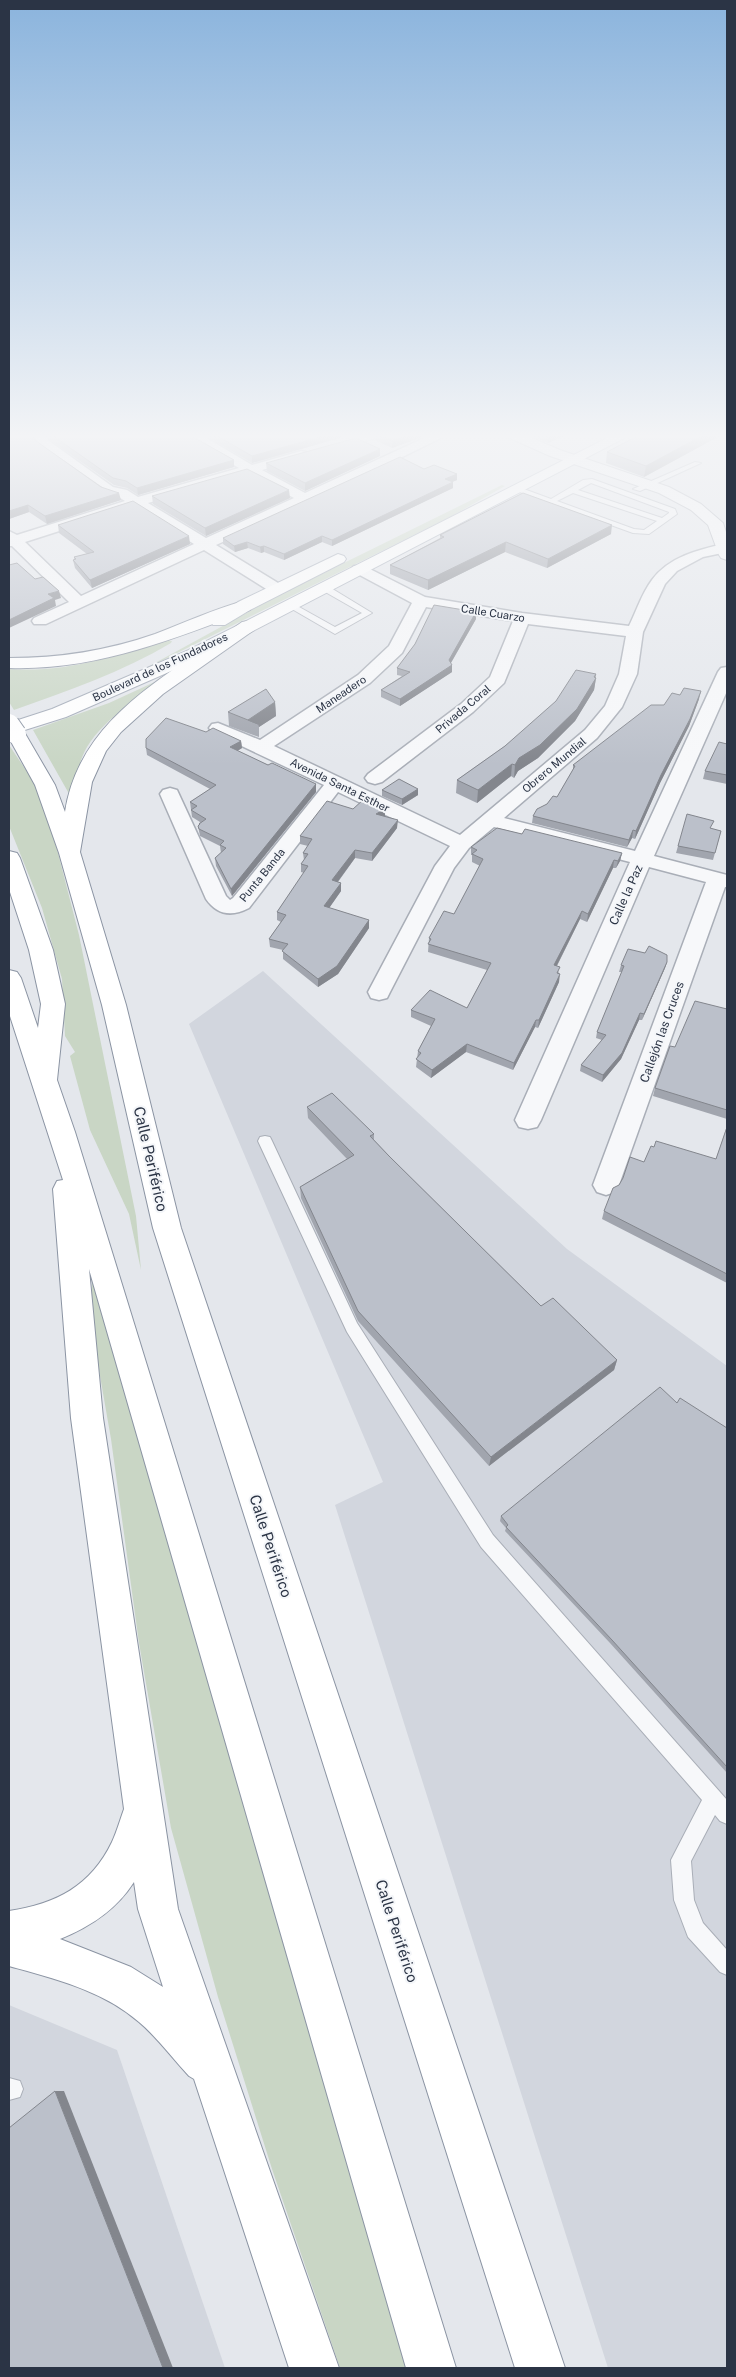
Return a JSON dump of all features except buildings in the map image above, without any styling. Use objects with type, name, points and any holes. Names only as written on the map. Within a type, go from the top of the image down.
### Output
[{"type":"main road","name":"Boulevard de los Fundadores","points":[[11,726],[59,713],[194,654],[409,544]]},
{"type":"main road","name":"Boulevard de los Fundadores","points":[[11,726],[130,669],[198,634],[244,606],[349,554]]},
{"type":"main road","points":[[9,663],[30,665],[60,663],[113,654],[244,606]]},
{"type":"main road","points":[[70,853],[85,774],[94,755],[105,740],[128,715],[248,626]]},
{"type":"main road","name":"Calle Periférico","points":[[11,726],[45,785],[70,853],[114,1005],[167,1228],[540,2368]]},
{"type":"main road","points":[[9,858],[41,950],[52,1004],[45,1087]]},
{"type":"main road","points":[[9,978],[62,1132],[431,2368]]},
{"type":"main road","points":[[62,1132],[86,1418],[158,1909],[314,2368]]},
{"type":"main road","points":[[9,1931],[56,1921],[77,1911],[92,1899],[114,1876],[128,1854],[143,1809]]},
{"type":"main road","points":[[9,1944],[74,1963],[103,1974],[136,1993],[171,2022],[214,2074]]},
{"type":"street","points":[[16,544],[79,603]]},
{"type":"street","points":[[40,621],[205,545],[277,589]]},
{"type":"street","name":"Obrero Mundial","points":[[379,992],[445,866],[462,844],[591,734],[613,707],[628,674],[635,632],[658,582],[672,568],[698,554],[725,551]]},
{"type":"street","name":"Calle Cuarzo","points":[[359,569],[421,601],[522,618],[635,632]]},
{"type":"street","name":"Maneadero","points":[[261,746],[364,679],[396,649],[421,601]]},
{"type":"street","name":"Privada Coral","points":[[375,778],[483,695],[498,679],[522,618]]},
{"type":"street","name":"Calle la Paz","points":[[528,1120],[642,858],[727,672]]},
{"type":"street","name":"Avenida Santa Esther","points":[[218,728],[261,746],[462,844]]},
{"type":"street","name":"Punta Banda","points":[[170,794],[218,899],[222,905],[232,908],[241,903],[335,783]]},
{"type":"street","points":[[489,820],[722,880]]},
{"type":"street","name":"Callejón las Cruces","points":[[606,1184],[722,880]]},
{"type":"lane","points":[[289,605],[335,631],[368,613],[324,587]]},
{"type":"lane","points":[[265,1141],[352,1327],[487,1541],[727,1814]]},
{"type":"lane","points":[[713,1799],[681,1860],[684,1900],[695,1930],[727,1965]]},
{"type":"shaded area","points":[[263,971],[567,1249],[727,1366],[727,2368],[608,2368],[335,1505],[383,1482],[189,1024]]},
{"type":"shaded area","points":[[9,2005],[117,2050],[225,2368],[9,2368]]},
{"type":"green space","points":[[383,544],[396,544],[135,674],[283,593]]},
{"type":"green space","points":[[165,640],[172,641],[133,663],[54,696],[14,710],[9,702],[9,669],[50,669],[69,666],[108,658]]},
{"type":"green space","points":[[172,674],[126,707],[104,725],[95,736],[81,759],[72,799],[33,730],[109,703]]},
{"type":"green space","points":[[9,745],[40,791],[79,935],[136,1216],[141,1270],[129,1214],[90,1130],[70,1056],[75,1052],[65,1036],[62,979],[42,908],[9,826]]},
{"type":"green space","points":[[92,1280],[409,2368],[340,2368],[272,2169],[218,1997],[171,1828],[139,1643],[111,1439],[92,1330]]}]
